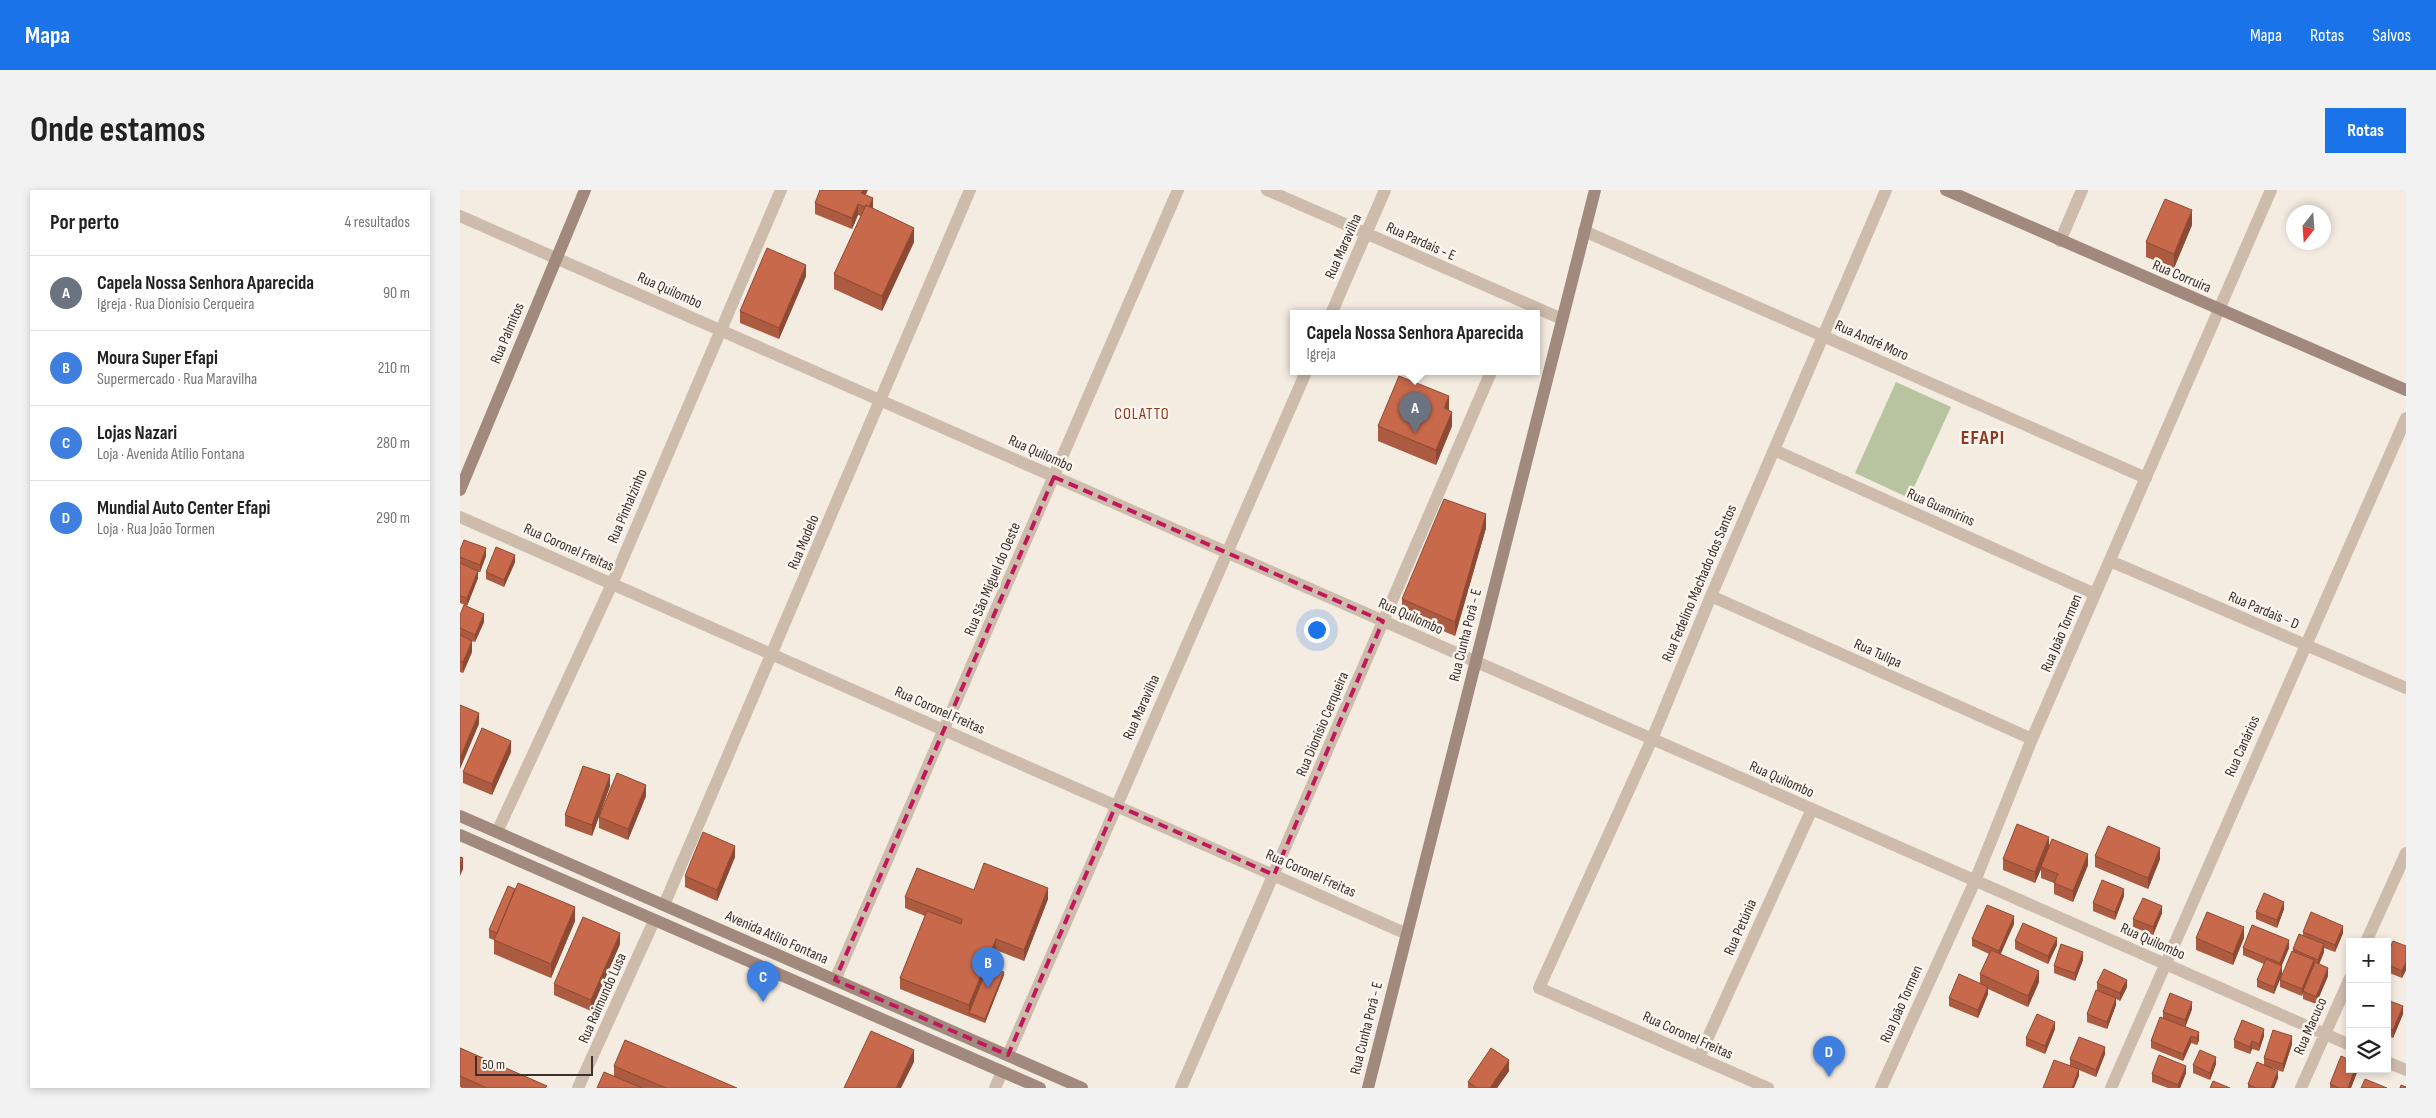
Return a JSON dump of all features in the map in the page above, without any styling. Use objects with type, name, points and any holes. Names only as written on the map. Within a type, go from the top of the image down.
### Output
[{"type":"street","name":"Rua Palmitos","points":[[460,490],[585,190]]},
{"type":"street","name":"Rua Pinhalzinho","points":[[497,832],[612,584],[781,190]]},
{"type":"street","name":"Rua Modelo","points":[[664,905],[970,190]]},
{"type":"street","name":"Rua São Miguel do Oeste","points":[[835,980],[1178,190]]},
{"type":"street","name":"Rua Pardais - E","points":[[1267,190],[1366,234],[1518,308]]},
{"type":"street","name":"Rua Maravilha","points":[[1333,310],[1385,190]]},
{"type":"street","name":"Rua Cunha Porã - E","points":[[1368,1088],[1595,190]]},
{"type":"street","name":"Rua Fedelino Machado dos Santos","points":[[1539,988],[1652,739],[1711,596],[1886,190]]},
{"type":"street","name":"Rua Corruíra","points":[[1946,190],[2406,390]]},
{"type":"street","points":[[2060,241],[2082,190]]},
{"type":"street","name":"Rua João Tormen","points":[[1881,1088],[1975,881],[2032,740],[2271,190]]},
{"type":"street","name":"Rua Quilombo","points":[[460,216],[2346,1044]]},
{"type":"street","name":"Rua André Moro","points":[[1584,231],[2146,478]]},
{"type":"street","name":"Rua Pardais - E","points":[[1540,314],[1562,319]]},
{"type":"street","name":"Rua Maravilha","points":[[1008,1055],[1305,375]]},
{"type":"street","name":"Rua Dionísio Cerqueira","points":[[1181,1088],[1490,375]]},
{"type":"street","name":"Rua Canários","points":[[2111,1088],[2406,418]]},
{"type":"street","name":"Rua Guamirins","points":[[1774,450],[2095,594]]},
{"type":"street","name":"Rua Coronel Freitas","points":[[460,517],[1407,934]]},
{"type":"street","name":"Rua Pardais - D","points":[[2110,560],[2406,688]]},
{"type":"street","name":"Rua Tulipa","points":[[1711,596],[2032,740]]},
{"type":"street","name":"Rua Petúnia","points":[[1699,1058],[1812,809]]},
{"type":"street","name":"Avenida Atílio Fontana","points":[[460,816],[1082,1088]]},
{"type":"street","points":[[460,835],[1040,1088]]},
{"type":"street","points":[[2368,938],[2406,853]]},
{"type":"street","name":"Rua Raimundo Lusa","points":[[578,1088],[654,921]]},
{"type":"street","name":"Rua Macuco","points":[[2301,1088],[2348,983]]},
{"type":"street","name":"Rua Coronel Freitas","points":[[1539,988],[1768,1088]]},
{"type":"street","points":[[2391,1064],[2406,1070]]},
{"type":"street","points":[[995,1088],[1002,1072]]},
{"type":"highlighted area","points":[[1054,477],[1383,621],[1274,875],[1116,805],[1008,1055],[835,980]]},
{"type":"green space","points":[[1896,382],[1951,407],[1909,498],[1855,473]]},
{"type":"building","points":[[820,190],[863,190],[861,193],[873,198],[869,207],[858,204],[852,218],[815,203]]},
{"type":"building","points":[[2165,199],[2192,210],[2174,254],[2146,242]]},
{"type":"building","points":[[866,205],[914,228],[882,296],[834,274]]},
{"type":"building","points":[[767,248],[806,265],[779,328],[740,311]]},
{"type":"building","points":[[1399,376],[1449,396],[1444,408],[1452,412],[1436,450],[1378,426]]},
{"type":"building","points":[[1444,499],[1486,514],[1455,622],[1402,599]]},
{"type":"building","points":[[464,540],[486,548],[480,565],[460,557],[460,550]]},
{"type":"building","points":[[496,547],[515,555],[504,580],[486,572]]},
{"type":"building","points":[[460,563],[478,571],[467,598],[460,596]]},
{"type":"building","points":[[464,605],[484,614],[475,635],[460,628],[460,615]]},
{"type":"building","points":[[460,635],[472,641],[463,662],[460,661]]},
{"type":"building","points":[[460,705],[479,713],[460,758]]},
{"type":"building","points":[[482,728],[511,741],[492,784],[463,772]]},
{"type":"building","points":[[583,766],[610,775],[592,825],[565,815]]},
{"type":"building","points":[[617,773],[646,785],[628,829],[599,817]]},
{"type":"building","points":[[2017,824],[2049,837],[2035,872],[2003,859]]},
{"type":"building","points":[[2108,826],[2160,848],[2148,878],[2095,856]]},
{"type":"building","points":[[703,832],[735,846],[717,890],[685,876]]},
{"type":"building","points":[[2052,839],[2088,854],[2073,891],[2054,883],[2058,874],[2041,867]]},
{"type":"building","points":[[984,863],[1048,888],[1024,950],[996,939],[969,1005],[900,978],[927,911],[961,924],[962,919],[905,897],[917,868],[974,890]]},
{"type":"building","points":[[2102,880],[2124,889],[2115,912],[2093,903]]},
{"type":"building","points":[[518,883],[575,907],[551,964],[494,940]]},
{"type":"building","points":[[508,886],[515,889],[497,933],[489,930]]},
{"type":"building","points":[[2264,893],[2284,902],[2277,920],[2256,912]]},
{"type":"building","points":[[2143,898],[2162,906],[2153,927],[2133,919]]},
{"type":"building","points":[[1987,905],[2014,916],[1999,951],[1972,939]]},
{"type":"building","points":[[2207,912],[2244,927],[2233,954],[2196,938]]},
{"type":"building","points":[[2311,912],[2343,926],[2335,945],[2303,932]]},
{"type":"building","points":[[583,917],[620,933],[591,1000],[554,984]]},
{"type":"building","points":[[2023,923],[2057,938],[2048,956],[2015,941]]},
{"type":"building","points":[[2252,925],[2289,940],[2280,963],[2243,948]]},
{"type":"building","points":[[2299,934],[2324,944],[2318,960],[2293,949]]},
{"type":"building","points":[[2393,941],[2406,946],[2406,962],[2402,971],[2391,966],[2391,945]]},
{"type":"building","points":[[2061,944],[2083,952],[2075,973],[2054,966]]},
{"type":"building","points":[[1991,950],[2039,971],[2028,996],[1980,974]]},
{"type":"building","points":[[2292,951],[2314,960],[2302,989],[2280,980]]},
{"type":"building","points":[[2266,959],[2282,966],[2274,987],[2257,980]]},
{"type":"building","points":[[2315,962],[2328,968],[2316,997],[2303,991]]},
{"type":"building","points":[[988,966],[1004,972],[985,1019],[969,1013]]},
{"type":"building","points":[[2104,969],[2127,980],[2120,993],[2097,983]]},
{"type":"building","points":[[1959,974],[1988,987],[1978,1010],[1949,998]]},
{"type":"building","points":[[2096,990],[2116,998],[2107,1022],[2087,1014]]},
{"type":"building","points":[[2170,993],[2192,1002],[2185,1020],[2163,1012]]},
{"type":"building","points":[[2391,1002],[2403,1006],[2393,1030],[2391,1029]]},
{"type":"building","points":[[2037,1014],[2055,1022],[2045,1046],[2026,1038]]},
{"type":"building","points":[[2160,1017],[2199,1032],[2197,1038],[2191,1036],[2183,1054],[2151,1041]]},
{"type":"building","points":[[2242,1020],[2264,1029],[2259,1044],[2252,1041],[2250,1047],[2234,1040]]},
{"type":"building","points":[[2273,1030],[2292,1036],[2283,1064],[2264,1058]]},
{"type":"building","points":[[871,1031],[914,1050],[896,1088],[844,1088]]},
{"type":"building","points":[[2079,1037],[2105,1047],[2096,1070],[2070,1059]]},
{"type":"building","points":[[625,1040],[737,1088],[666,1088],[614,1066]]},
{"type":"building","points":[[460,1048],[547,1086],[545,1088],[487,1088],[460,1076]]},
{"type":"building","points":[[1491,1048],[1509,1060],[1490,1088],[1477,1088],[1468,1082]]},
{"type":"building","points":[[2200,1050],[2216,1057],[2210,1073],[2193,1065]]},
{"type":"building","points":[[2159,1055],[2186,1066],[2178,1085],[2152,1074]]},
{"type":"building","points":[[2341,1056],[2346,1058],[2346,1073],[2354,1073],[2348,1088],[2339,1088],[2330,1084]]},
{"type":"building","points":[[2054,1060],[2079,1069],[2072,1088],[2043,1088]]},
{"type":"building","points":[[2257,1062],[2278,1071],[2271,1088],[2256,1088],[2248,1084]]},
{"type":"building","points":[[604,1072],[642,1088],[597,1088]]},
{"type":"building","points":[[2365,1079],[2387,1088],[2361,1088]]},
{"type":"building","points":[[2213,1081],[2230,1088],[2210,1088]]},
{"type":"place","name":"Capela Nossa Senhora Aparecida","points":[[1415,433]]},
{"type":"place","name":"Moura Super Efapi","points":[[988,988]]},
{"type":"place","name":"Lojas Nazari","points":[[763,1002]]},
{"type":"place","name":"Mundial Auto Center Efapi","points":[[1829,1077]]},
{"type":"district","name":"COLATTO","points":[[1142,413]]},
{"type":"district","name":"EFAPI","points":[[1983,437]]}]
